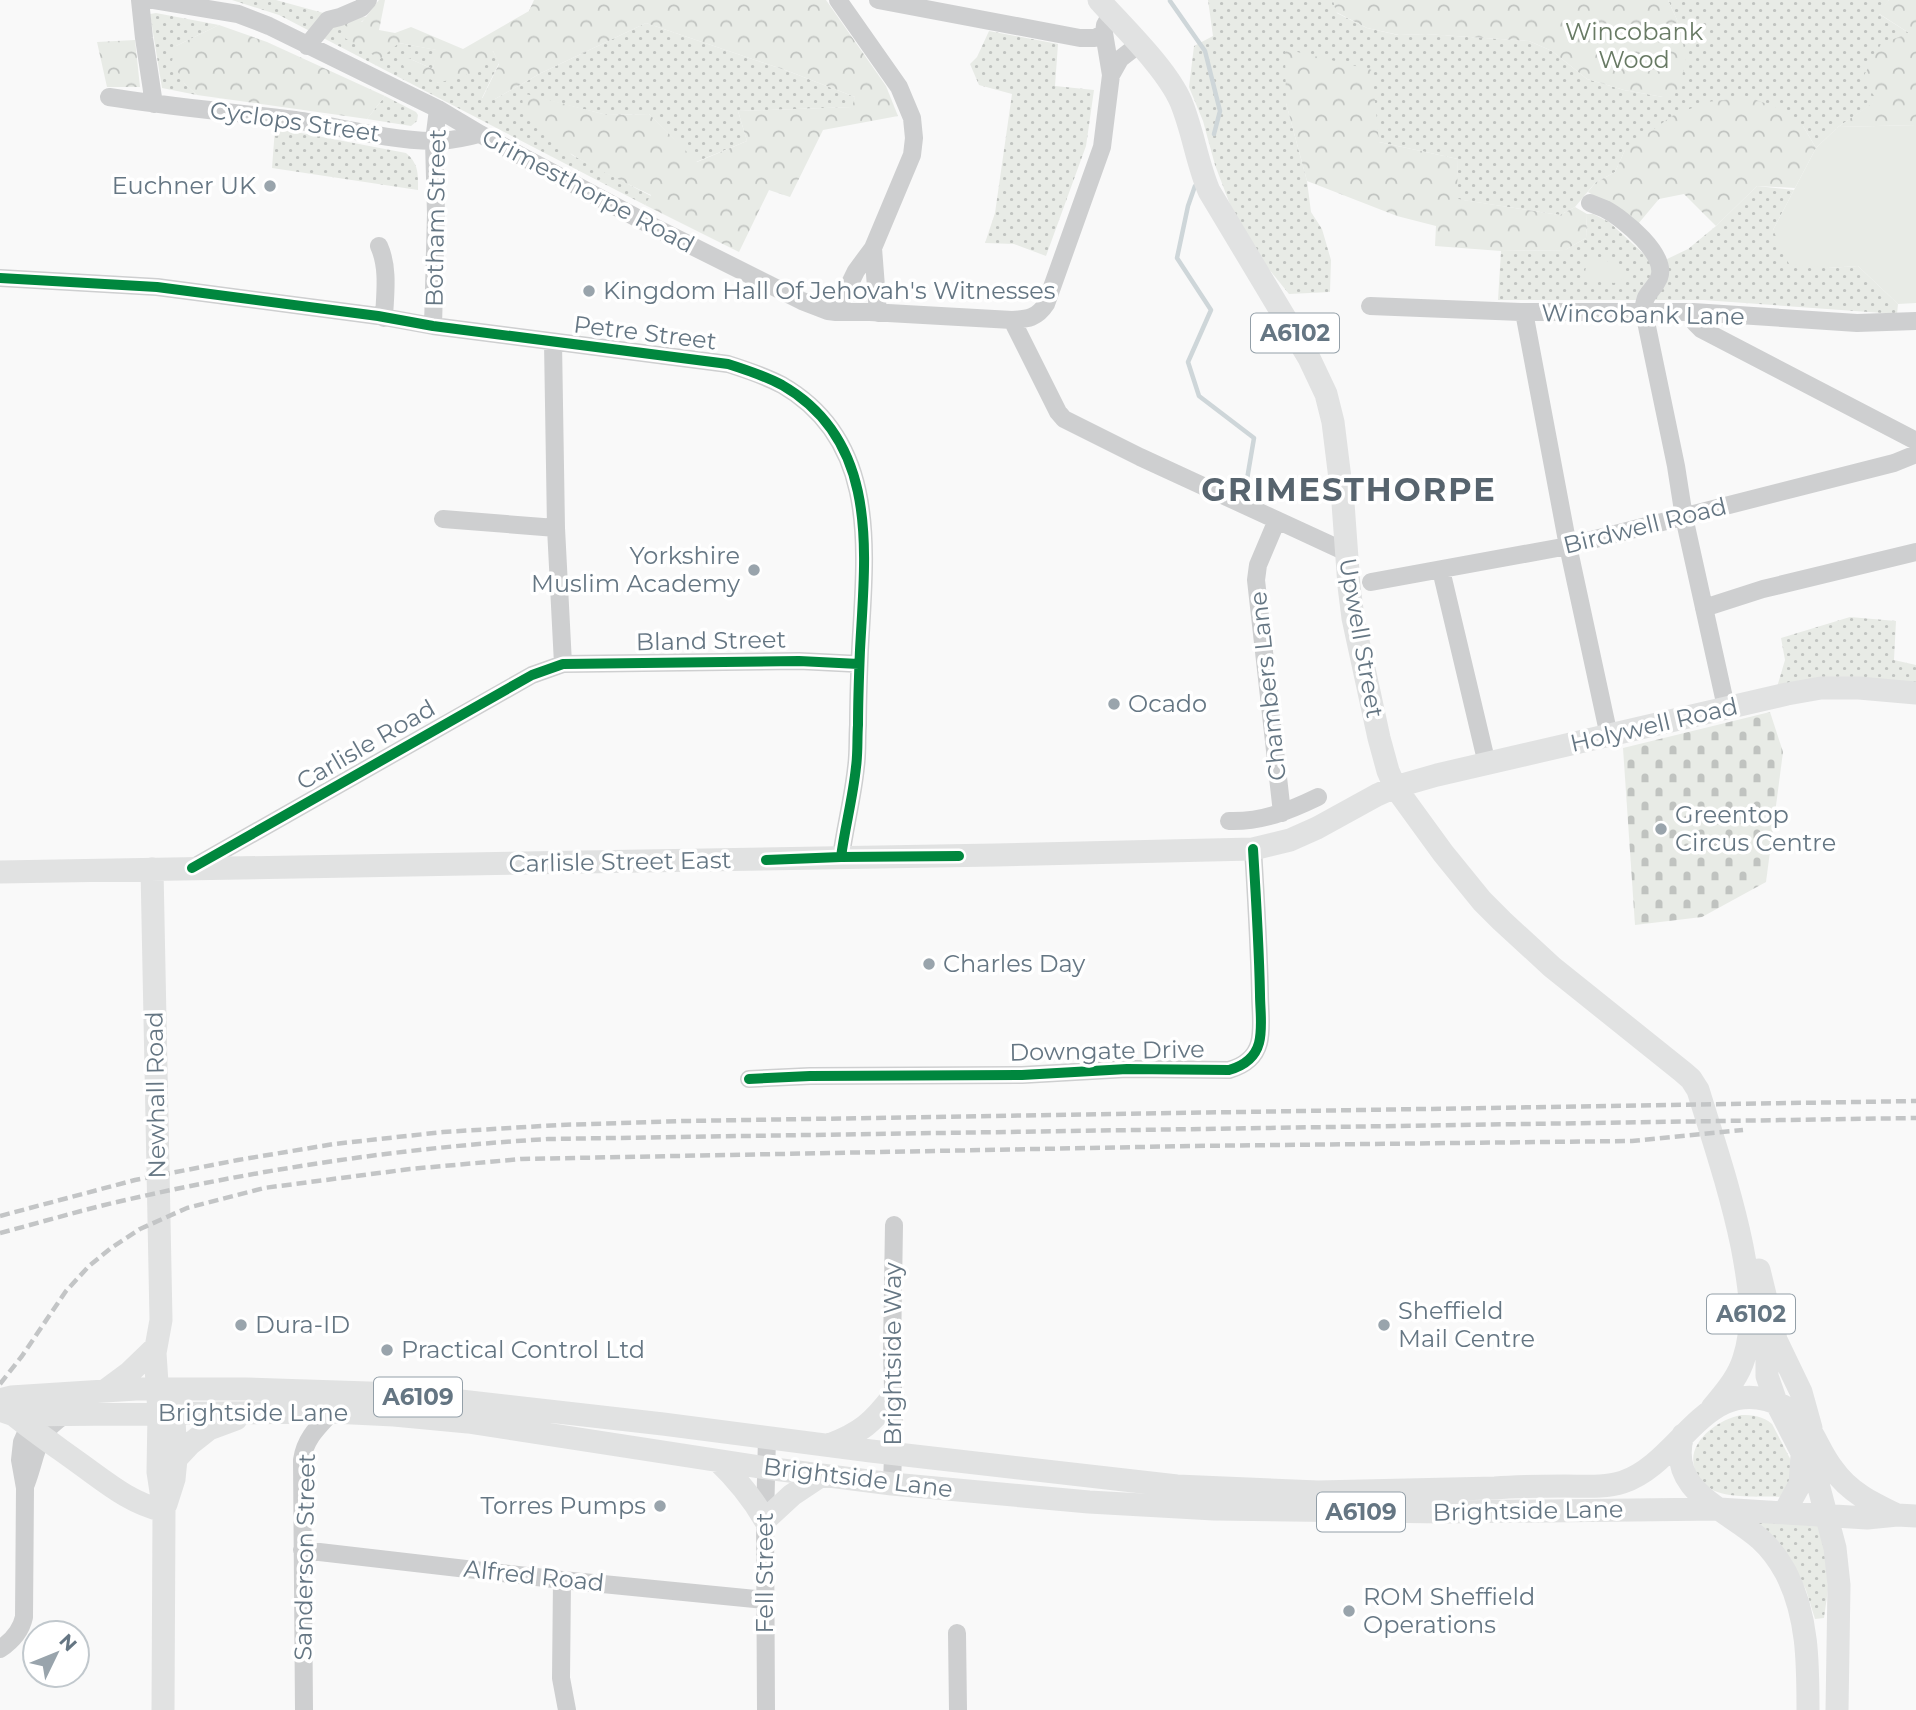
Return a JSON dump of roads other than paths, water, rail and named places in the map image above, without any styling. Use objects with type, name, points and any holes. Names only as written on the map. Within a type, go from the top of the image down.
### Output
[{"type":"main road","name":"Upwell Street","points":[[1105,16],[1138,45],[1173,88],[1181,102],[1209,191],[1309,358],[1326,394],[1343,503],[1353,618],[1379,738],[1395,787],[1482,901],[1559,973],[1691,1079],[1698,1090],[1733,1205],[1748,1278],[1751,1317],[1741,1366],[1731,1384],[1707,1413]]},
{"type":"main road","name":"Holywell Road","points":[[1395,787],[1726,707],[1821,688],[1916,693]]},
{"type":"main road","name":"Carlisle Street East","points":[[0,872],[1049,855],[1253,849],[1290,840],[1395,787]]},
{"type":"main road","name":"Newhall Road","points":[[152,869],[160,1320],[156,1347],[176,1460],[174,1479],[164,1511]]},
{"type":"main road","name":"Upwell Street","points":[[1733,1205],[1755,1255],[1767,1303],[1766,1376],[1776,1402]]},
{"type":"main road","points":[[1767,1303],[1776,1340],[1801,1392],[1808,1442],[1801,1484],[1783,1513]]},
{"type":"main road","name":"Newhall Road","points":[[160,1320],[169,1352],[158,1472],[164,1511],[163,1710]]},
{"type":"main road","points":[[106,1390],[129,1373],[156,1347]]},
{"type":"main road","name":"Brightside Lane","points":[[1683,1435],[1648,1469],[1628,1480],[1611,1485],[1318,1492],[1177,1486],[399,1394],[246,1389],[166,1402],[61,1404],[11,1397],[20,1417],[61,1404],[106,1390],[166,1402],[248,1413],[332,1412],[468,1422],[766,1468],[892,1484],[1089,1502],[1240,1510],[1445,1512],[1719,1509]]},
{"type":"main road","points":[[826,1446],[861,1431],[893,1396]]},
{"type":"main road","points":[[1808,1710],[1806,1639],[1790,1581],[1779,1561],[1759,1538],[1702,1497],[1688,1481],[1683,1470],[1679,1447],[1683,1435],[1707,1413],[1744,1396],[1776,1402],[1800,1416],[1808,1442],[1835,1548],[1839,1585],[1837,1710]]},
{"type":"main road","points":[[176,1460],[209,1429],[248,1413]]},
{"type":"main road","points":[[20,1417],[116,1490],[136,1503],[164,1511]]},
{"type":"main road","points":[[1808,1442],[1826,1459],[1845,1485],[1869,1501],[1907,1515]]},
{"type":"main road","points":[[718,1461],[740,1482],[765,1520],[792,1495],[822,1475]]},
{"type":"main road","points":[[1719,1509],[1875,1518],[1907,1515]]},
{"type":"street","points":[[140,0],[154,104]]},
{"type":"street","name":"Grimesthorpe Road","points":[[154,0],[238,14],[269,26],[439,109],[480,134],[654,227],[802,301],[836,312],[1012,320],[1037,315],[1046,304],[1097,165],[1106,126],[1111,75]]},
{"type":"street","points":[[307,46],[328,20],[361,8],[368,0]]},
{"type":"street","points":[[836,312],[856,271],[873,248],[912,155],[914,138],[912,118],[899,87],[838,0]]},
{"type":"street","points":[[878,0],[1080,38],[1095,38],[1105,16]]},
{"type":"street","points":[[1105,16],[1111,75]]},
{"type":"street","points":[[1111,75],[1120,59],[1138,45]]},
{"type":"street","name":"Cyclops Street","points":[[109,97],[314,123],[402,138],[434,141],[480,134]]},
{"type":"street","name":"Botham Street","points":[[433,326],[436,214],[434,141],[439,109]]},
{"type":"street","points":[[1590,203],[1623,221],[1657,256],[1661,266],[1659,278],[1644,301],[1644,313],[1684,517],[1726,707]]},
{"type":"street","points":[[379,246],[385,266],[384,318]]},
{"type":"street","points":[[873,248],[878,313]]},
{"type":"street","name":"Petre Street","points":[[0,278],[156,287],[728,364],[760,374],[801,398],[836,435],[857,483],[863,512],[865,556],[857,766],[841,857]]},
{"type":"street","name":"Wincobank Lane","points":[[1370,306],[1524,312],[1693,312],[1857,323],[1916,321]]},
{"type":"street","points":[[1524,312],[1568,546],[1608,736]]},
{"type":"street","points":[[1693,312],[1695,323],[1700,329],[1916,441]]},
{"type":"street","points":[[1012,320],[1064,419],[1346,552]]},
{"type":"street","points":[[553,342],[556,528],[563,664]]},
{"type":"street","name":"Birdwell Road","points":[[1371,582],[1568,546],[1882,466],[1916,454]]},
{"type":"street","points":[[443,519],[556,528]]},
{"type":"street","name":"Chambers Lane","points":[[1277,520],[1258,565],[1256,580],[1282,813]]},
{"type":"street","points":[[1704,608],[1763,589],[1916,552]]},
{"type":"street","points":[[1441,570],[1487,764]]},
{"type":"street","name":"Bland Street","points":[[563,664],[799,661],[859,664]]},
{"type":"street","name":"Carlisle Road","points":[[192,868],[532,675],[563,664]]},
{"type":"street","name":"Chambers Lane","points":[[1229,821],[1248,822],[1282,813],[1318,797]]},
{"type":"street","name":"Downgate Drive","points":[[749,1079],[1021,1074],[1127,1069],[1229,1070],[1240,1067],[1247,1062],[1259,1044],[1260,1028],[1253,849]]},
{"type":"street","name":"Brightside Way","points":[[892,1484],[894,1225]]},
{"type":"street","name":"Sanderson Street","points":[[304,1710],[304,1446],[332,1412]]},
{"type":"street","points":[[0,1649],[15,1637],[24,1617],[25,1488],[20,1417]]},
{"type":"street","name":"Fell Street","points":[[766,1710],[767,1437]]},
{"type":"street","name":"Alfred Road","points":[[302,1550],[765,1600]]},
{"type":"street","points":[[562,1580],[561,1678],[567,1710]]},
{"type":"street","points":[[957,1633],[958,1710]]},
{"type":"waterway","points":[[1170,1],[1205,51],[1220,111],[1214,134]]},
{"type":"waterway","points":[[1195,186],[1177,258],[1211,310],[1188,362],[1199,396],[1254,438],[1245,491]]},
{"type":"railway","points":[[0,1216],[135,1180],[334,1144],[443,1132],[559,1125],[1916,1101]]},
{"type":"railway","points":[[0,1233],[121,1201],[291,1168],[445,1147],[548,1139],[1916,1118]]},
{"type":"railway","points":[[0,1384],[66,1291],[89,1266],[111,1248],[140,1229],[187,1208],[264,1188],[410,1169],[521,1159],[1191,1146],[1632,1141],[1743,1130]]},
{"type":"place","name":"Euchner UK","points":[[270,186]]},
{"type":"place","name":"Kingdom Hall Of Jehovah's Witnesses","points":[[589,291]]},
{"type":"place","name":"Yorkshire Muslim Academy","points":[[754,570]]},
{"type":"place","name":"Ocado","points":[[1114,704]]},
{"type":"place","name":"Greentop Circus Centre","points":[[1661,829]]},
{"type":"place","name":"Charles Day","points":[[929,964]]},
{"type":"place","name":"Dura-ID","points":[[241,1325]]},
{"type":"place","name":"Sheffield Mail Centre","points":[[1384,1325]]},
{"type":"place","name":"Practical Control Ltd","points":[[387,1350]]},
{"type":"place","name":"Torres Pumps","points":[[660,1506]]},
{"type":"place","name":"ROM Sheffield Operations","points":[[1349,1611]]},
{"type":"district","name":"GRIMESTHORPE","points":[[1349,490]]},
{"type":"park label","name":"Wincobank Wood","points":[[1634,46]]}]
